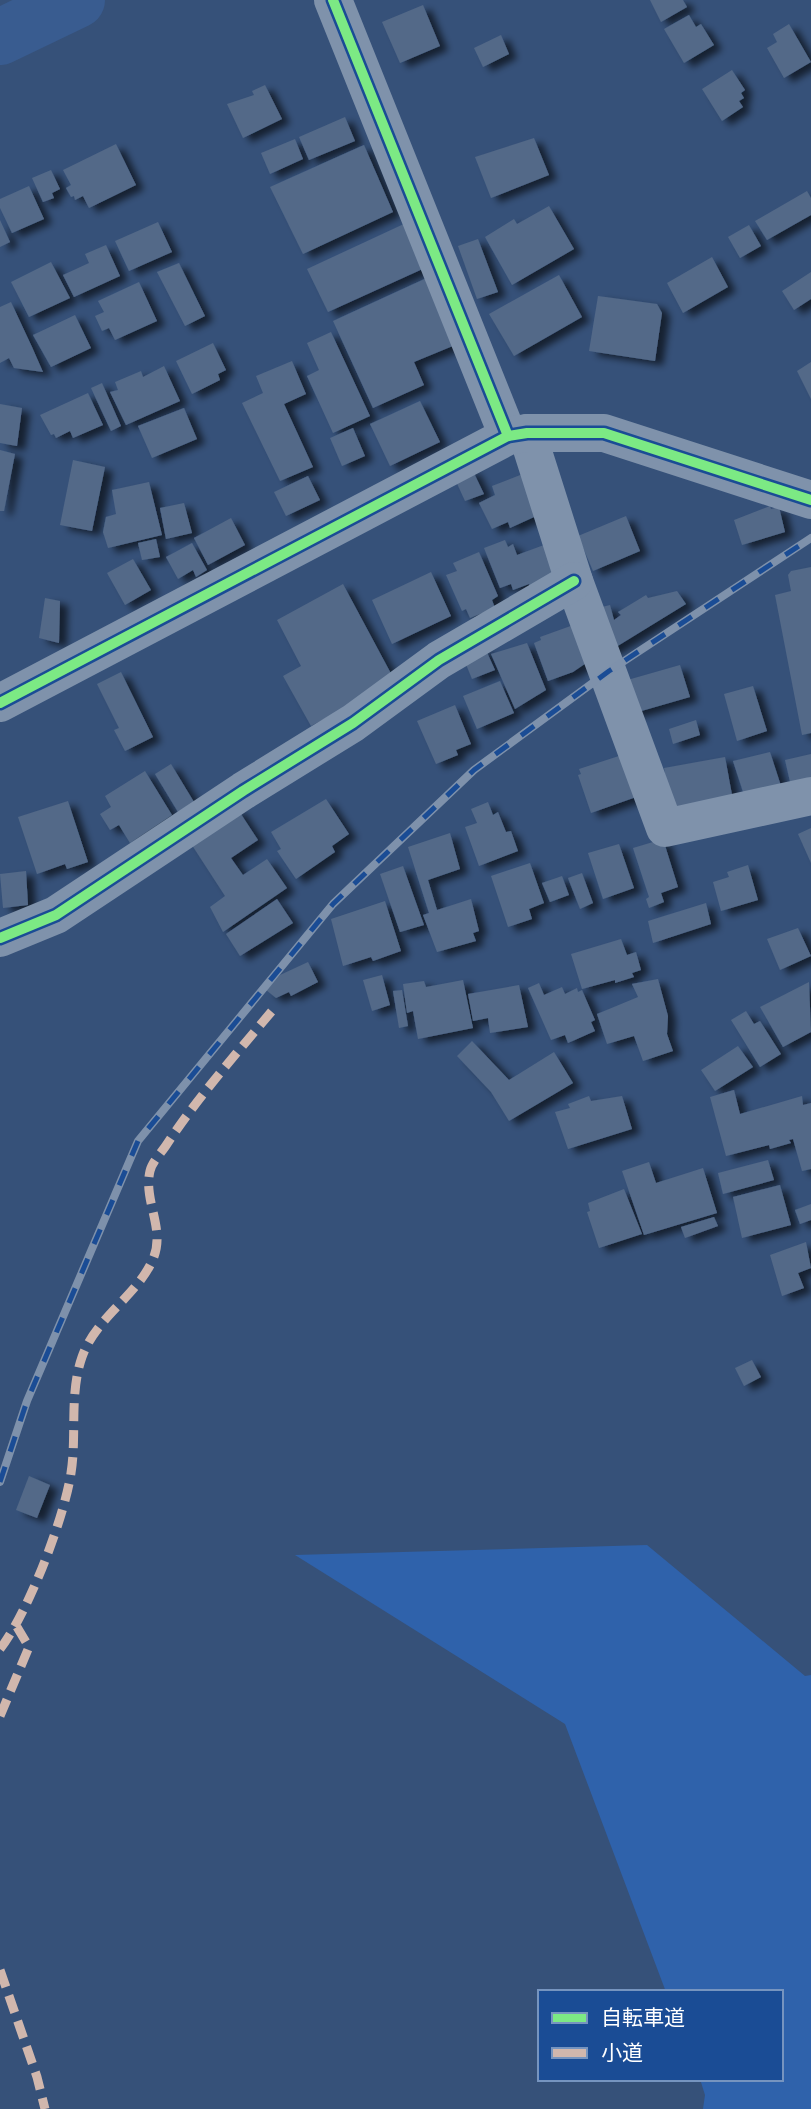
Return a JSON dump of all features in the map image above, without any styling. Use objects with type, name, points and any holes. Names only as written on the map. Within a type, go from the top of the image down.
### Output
[{"type":"street","points":[[337,2],[518,435],[665,828],[811,796]]},
{"type":"street","points":[[0,703],[518,435],[604,433],[811,500]]},
{"type":"street","points":[[0,938],[56,915],[243,791],[353,723],[439,660],[574,581]]},
{"type":"shaded area","points":[[647,1545],[805,1676],[811,1675],[811,2109],[703,2109],[705,2095],[701,2081],[783,2081],[783,1990],[665,1990],[565,1724],[295,1555]]},
{"type":"building","points":[[650,0],[683,0],[687,7],[661,22]]},
{"type":"building","points":[[423,5],[440,46],[400,63],[382,22]]},
{"type":"building","points":[[689,15],[696,27],[701,24],[714,45],[684,63],[664,29]]},
{"type":"building","points":[[789,24],[811,62],[784,78],[767,48],[777,42],[773,34]]},
{"type":"building","points":[[501,35],[509,54],[483,67],[474,48]]},
{"type":"building","points":[[732,70],[745,90],[741,93],[744,98],[739,101],[743,107],[722,121],[702,89]]},
{"type":"building","points":[[265,85],[282,119],[243,138],[227,104],[254,95],[252,91]]},
{"type":"building","points":[[345,117],[355,141],[309,160],[299,137]]},
{"type":"building","points":[[534,138],[549,175],[491,198],[475,157]]},
{"type":"building","points":[[295,139],[303,159],[270,174],[261,153]]},
{"type":"building","points":[[116,144],[136,185],[89,208],[83,196],[75,200],[74,196],[71,197],[66,188],[71,185],[63,170]]},
{"type":"building","points":[[364,145],[393,212],[303,254],[270,187]]},
{"type":"building","points":[[51,170],[60,189],[52,193],[54,198],[43,202],[32,178]]},
{"type":"building","points":[[29,186],[44,219],[12,233],[0,208],[0,199]]},
{"type":"building","points":[[807,191],[811,198],[811,215],[767,240],[755,221]]},
{"type":"building","points":[[549,206],[574,249],[512,285],[485,237],[514,219],[517,224]]},
{"type":"building","points":[[0,220],[10,242],[0,247]]},
{"type":"building","points":[[158,222],[172,252],[129,271],[115,241]]},
{"type":"building","points":[[406,223],[427,267],[328,312],[307,269]]},
{"type":"building","points":[[749,225],[761,246],[740,258],[728,237]]},
{"type":"building","points":[[478,239],[498,292],[477,299],[458,246]]},
{"type":"building","points":[[106,245],[120,276],[74,297],[63,275],[89,263],[85,254]]},
{"type":"building","points":[[712,257],[728,287],[683,313],[667,283]]},
{"type":"building","points":[[51,262],[70,298],[29,317],[11,282]]},
{"type":"building","points":[[179,263],[205,316],[185,326],[157,272]]},
{"type":"building","points":[[811,272],[811,299],[794,310],[782,291]]},
{"type":"building","points":[[559,275],[582,317],[514,356],[489,314]]},
{"type":"building","points":[[431,276],[460,343],[414,362],[424,385],[373,408],[333,321]]},
{"type":"building","points":[[139,282],[157,321],[115,340],[109,328],[102,331],[95,316],[104,312],[98,301]]},
{"type":"building","points":[[598,296],[657,304],[662,313],[655,361],[589,351]]},
{"type":"building","points":[[11,302],[43,372],[14,368],[9,358],[0,363],[0,307]]},
{"type":"building","points":[[75,315],[91,348],[51,367],[33,335]]},
{"type":"building","points":[[331,332],[370,416],[333,433],[307,376],[319,370],[307,343]]},
{"type":"building","points":[[213,343],[226,370],[218,374],[220,380],[192,394],[176,361]]},
{"type":"building","points":[[292,361],[306,394],[284,404],[313,467],[280,481],[242,403],[263,393],[256,376]]},
{"type":"building","points":[[811,362],[811,399],[797,371]]},
{"type":"building","points":[[164,366],[180,401],[126,425],[110,392],[118,390],[115,382],[141,371],[143,377]]},
{"type":"building","points":[[102,383],[121,426],[111,431],[91,388]]},
{"type":"building","points":[[88,393],[103,425],[73,438],[70,431],[56,438],[54,434],[51,435],[40,415]]},
{"type":"building","points":[[420,401],[440,442],[390,466],[370,424]]},
{"type":"building","points":[[0,404],[22,408],[17,446],[0,443]]},
{"type":"building","points":[[184,408],[197,439],[152,458],[138,426]]},
{"type":"building","points":[[353,428],[365,456],[342,466],[330,438]]},
{"type":"building","points":[[0,450],[15,454],[4,511],[0,511]]},
{"type":"building","points":[[73,460],[105,467],[92,531],[60,525]]},
{"type":"building","points":[[472,469],[484,494],[465,501],[454,477]]},
{"type":"building","points":[[528,472],[545,512],[510,528],[508,522],[492,529],[479,503],[495,495],[492,486]]},
{"type":"building","points":[[308,476],[320,500],[286,516],[274,492]]},
{"type":"building","points":[[149,482],[162,535],[108,548],[103,532],[106,517],[116,514],[112,490]]},
{"type":"building","points":[[184,503],[192,533],[166,539],[160,508]]},
{"type":"building","points":[[770,506],[771,509],[779,507],[785,532],[742,545],[734,520]]},
{"type":"building","points":[[626,516],[640,551],[593,571],[578,536]]},
{"type":"building","points":[[231,518],[245,545],[208,565],[194,538]]},
{"type":"building","points":[[156,539],[160,557],[142,560],[138,543]]},
{"type":"building","points":[[505,540],[508,547],[513,544],[517,555],[552,542],[566,586],[532,590],[529,584],[513,590],[511,584],[500,588],[484,548]]},
{"type":"building","points":[[192,543],[207,570],[196,577],[193,570],[178,579],[166,557]]},
{"type":"building","points":[[479,552],[498,596],[492,600],[495,608],[470,618],[466,609],[462,611],[446,575],[457,571],[453,563]]},
{"type":"building","points":[[133,559],[151,590],[125,605],[107,573]]},
{"type":"building","points":[[811,567],[811,733],[802,735],[775,595],[791,591],[788,575],[791,571]]},
{"type":"building","points":[[431,572],[451,616],[392,644],[372,600]]},
{"type":"building","points":[[343,584],[395,681],[311,726],[283,676],[301,666],[277,620]]},
{"type":"building","points":[[677,591],[686,604],[603,655],[594,609],[610,605],[614,620],[621,615],[618,612],[646,595],[648,598]]},
{"type":"building","points":[[45,598],[60,601],[59,643],[39,638]]},
{"type":"building","points":[[579,623],[592,659],[573,672],[548,681],[534,643],[541,640],[540,637]]},
{"type":"building","points":[[527,643],[546,690],[515,709],[491,654]]},
{"type":"building","points":[[485,648],[495,670],[472,679],[463,657]]},
{"type":"building","points":[[680,665],[690,697],[631,714],[624,681]]},
{"type":"building","points":[[121,672],[153,737],[125,751],[114,730],[119,728],[97,684]]},
{"type":"building","points":[[500,681],[514,713],[477,729],[463,696]]},
{"type":"building","points":[[753,686],[767,731],[737,741],[724,694]]},
{"type":"building","points":[[455,705],[471,744],[456,750],[458,755],[436,764],[417,721]]},
{"type":"building","points":[[696,720],[700,735],[673,744],[669,729]]},
{"type":"building","points":[[770,752],[782,789],[745,798],[733,761]]},
{"type":"building","points":[[625,754],[639,796],[591,813],[578,775],[581,774],[579,769]]},
{"type":"building","points":[[811,754],[811,782],[791,786],[785,760]]},
{"type":"building","points":[[725,757],[733,800],[672,812],[664,768]]},
{"type":"building","points":[[171,764],[194,802],[178,812],[155,774]]},
{"type":"building","points":[[145,771],[172,815],[130,843],[119,825],[110,830],[100,814],[111,807],[105,796]]},
{"type":"building","points":[[326,799],[349,834],[332,846],[335,852],[296,879],[277,851],[281,849],[271,832]]},
{"type":"building","points":[[68,801],[88,862],[67,869],[65,864],[37,874],[18,817]]},
{"type":"building","points":[[488,802],[493,815],[498,812],[506,832],[511,831],[518,851],[479,866],[465,827],[477,823],[471,809]]},
{"type":"building","points":[[237,808],[258,840],[231,858],[243,875],[267,859],[287,888],[223,932],[210,907],[225,896],[188,839]]},
{"type":"building","points":[[811,828],[811,863],[798,834]]},
{"type":"building","points":[[450,833],[460,869],[428,880],[437,910],[471,899],[479,931],[473,933],[476,941],[437,952],[423,915],[429,913],[408,847]]},
{"type":"building","points":[[663,839],[678,887],[661,893],[664,902],[649,908],[646,899],[649,897],[633,848]]},
{"type":"building","points":[[619,844],[634,888],[603,899],[588,853]]},
{"type":"building","points":[[530,863],[544,903],[529,909],[532,919],[508,927],[491,876]]},
{"type":"building","points":[[748,865],[758,900],[721,911],[713,882],[729,877],[727,872]]},
{"type":"building","points":[[403,866],[424,925],[400,932],[380,874]]},
{"type":"building","points":[[26,871],[28,905],[3,908],[0,874]]},
{"type":"building","points":[[582,873],[593,903],[580,909],[568,878]]},
{"type":"building","points":[[562,876],[569,895],[550,902],[542,883]]},
{"type":"building","points":[[277,899],[293,923],[240,956],[226,934]]},
{"type":"building","points":[[385,901],[401,951],[373,961],[371,957],[343,966],[331,919]]},
{"type":"building","points":[[706,903],[711,924],[653,943],[648,921]]},
{"type":"building","points":[[798,928],[811,956],[780,970],[767,939]]},
{"type":"building","points":[[621,939],[627,955],[636,952],[641,970],[632,973],[634,977],[582,989],[571,954]]},
{"type":"building","points":[[308,962],[318,982],[291,996],[289,992],[276,998],[266,990],[280,975]]},
{"type":"building","points":[[382,975],[390,1005],[372,1011],[363,980]]},
{"type":"building","points":[[658,979],[668,1016],[667,1034],[673,1051],[643,1061],[634,1036],[607,1044],[597,1014],[638,997],[632,984]]},
{"type":"building","points":[[463,980],[473,1028],[418,1039],[413,1011],[407,1013],[403,984],[424,981],[426,987]]},
{"type":"building","points":[[809,982],[811,1032],[783,1047],[760,1007]]},
{"type":"building","points":[[539,983],[544,995],[562,987],[565,994],[577,988],[578,992],[582,990],[595,1020],[591,1022],[595,1031],[568,1043],[565,1035],[551,1040],[528,988]]},
{"type":"building","points":[[519,985],[528,1027],[490,1033],[488,1018],[473,1021],[468,994]]},
{"type":"building","points":[[402,990],[408,1026],[399,1028],[393,991]]},
{"type":"building","points":[[746,1011],[754,1024],[760,1021],[781,1054],[760,1067],[731,1020]]},
{"type":"building","points":[[472,1041],[509,1080],[554,1052],[573,1083],[509,1121],[491,1092],[457,1056]]},
{"type":"building","points":[[738,1046],[753,1067],[715,1091],[701,1070]]},
{"type":"building","points":[[734,1090],[740,1114],[802,1096],[803,1105],[811,1103],[811,1169],[802,1171],[793,1139],[789,1140],[791,1143],[770,1149],[769,1145],[726,1156],[710,1097]]},
{"type":"building","points":[[589,1096],[591,1101],[622,1096],[632,1129],[568,1149],[555,1112],[570,1108],[568,1104]]},
{"type":"building","points":[[768,1160],[774,1180],[723,1194],[718,1173]]},
{"type":"building","points":[[649,1162],[656,1183],[703,1168],[717,1213],[644,1235],[622,1171]]},
{"type":"building","points":[[780,1185],[791,1225],[742,1238],[733,1197]]},
{"type":"building","points":[[624,1189],[642,1234],[599,1248],[587,1212],[590,1211],[588,1203]]},
{"type":"building","points":[[811,1204],[811,1220],[800,1224],[795,1210]]},
{"type":"building","points":[[714,1217],[718,1226],[685,1238],[681,1227]]},
{"type":"building","points":[[806,1242],[811,1268],[798,1273],[804,1288],[782,1296],[770,1255]]},
{"type":"building","points":[[752,1360],[761,1377],[744,1386],[735,1368]]},
{"type":"building","points":[[29,1476],[50,1485],[37,1518],[16,1510]]},
{"type":"waterway","points":[[0,37],[77,0]]},
{"type":"railway","points":[[0,1482],[27,1401],[138,1141],[333,904],[474,770],[609,671],[811,538]]},
{"type":"marked path","points":[[0,1649],[33,1590],[61,1515],[73,1459],[74,1400],[82,1357],[97,1330],[138,1284],[153,1259],[157,1237],[149,1193],[151,1168],[204,1093],[272,1011]]},
{"type":"marked path","points":[[0,1716],[29,1647],[17,1627]]},
{"type":"marked path","points":[[0,1970],[37,2077],[45,2109]]},
{"type":"cycle path","points":[[333,0],[508,436]]},
{"type":"cycle path","points":[[0,703],[508,436],[527,433],[604,433],[811,500]]},
{"type":"cycle path","points":[[0,938],[56,915],[243,791],[353,723],[439,660],[574,581]]}]
